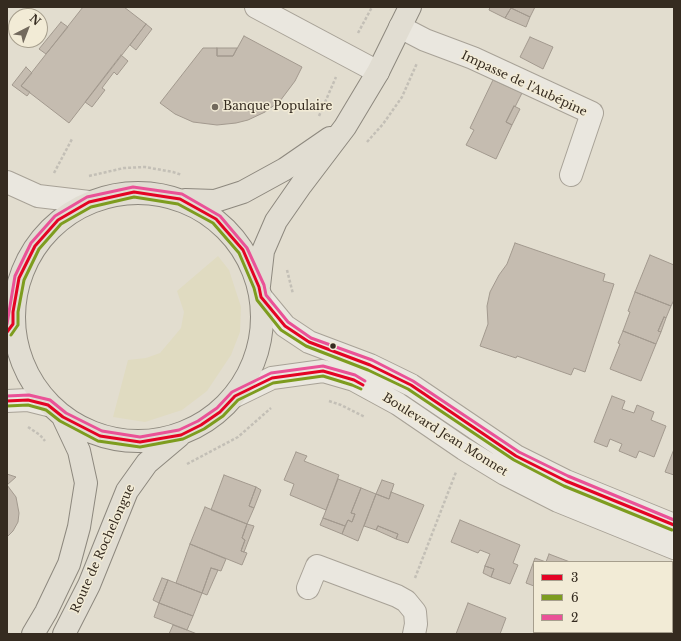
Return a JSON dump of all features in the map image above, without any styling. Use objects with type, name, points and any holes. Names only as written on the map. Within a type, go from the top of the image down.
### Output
[{"type":"main road","points":[[56,411],[100,436],[140,442],[181,435],[201,425],[220,412],[235,396],[253,366],[262,332],[260,292],[263,251],[276,221],[345,127],[378,72],[410,7]]},
{"type":"main road","points":[[10,316],[19,278],[35,246],[58,220],[88,202],[134,192],[180,200],[215,201],[243,192],[285,169],[345,127]]},
{"type":"main road","points":[[180,200],[216,219],[243,250],[260,292]]},
{"type":"main road","name":"Route de Rochelongue","points":[[10,316],[23,367],[56,411],[79,451],[86,483],[79,526],[69,564],[46,612],[33,634]]},
{"type":"main road","name":"Route de Rochelongue","points":[[64,634],[89,585],[127,491],[147,463],[181,435]]},
{"type":"street","points":[[256,7],[378,72]]},
{"type":"street","name":"Impasse de l'Aubépine","points":[[400,28],[425,40],[472,58],[592,113],[571,175]]},
{"type":"street","points":[[7,182],[38,196],[88,202]]},
{"type":"street","name":"Boulevard Jean Monnet","points":[[260,292],[285,326],[309,342],[370,365],[411,385],[516,456],[566,481],[674,525]]},
{"type":"street","name":"Boulevard Jean Monnet","points":[[235,396],[272,378],[323,371],[354,380],[398,404],[464,449],[518,481],[558,501],[674,548]]},
{"type":"street","points":[[7,401],[28,400],[56,411]]},
{"type":"street","points":[[308,588],[317,566],[397,596],[406,602],[414,612],[416,624],[414,634]]},
{"type":"path","points":[[315,120],[319,116],[346,55],[372,7]]},
{"type":"path","points":[[52,177],[72,138]]},
{"type":"path","points":[[89,176],[124,168],[145,168],[173,172],[185,176]]},
{"type":"path","points":[[288,262],[287,270],[295,301]]},
{"type":"path","points":[[326,400],[341,405],[369,419]]},
{"type":"path","points":[[186,464],[238,437],[276,404]]},
{"type":"path","points":[[27,426],[40,435],[48,445]]},
{"type":"path","points":[[406,602],[456,472],[461,475]]},
{"type":"shaded area","points":[[218,256],[229,270],[241,307],[240,332],[231,355],[207,391],[182,410],[145,422],[113,417],[128,360],[146,358],[160,353],[181,328],[184,312],[177,291]]},
{"type":"building","points":[[83,7],[124,7],[146,24],[69,123],[21,86]]},
{"type":"building","points":[[490,7],[535,7],[530,17],[511,8],[505,18],[489,10]]},
{"type":"building","points":[[511,8],[530,17],[526,27],[505,18]]},
{"type":"building","points":[[61,22],[68,27],[46,54],[39,49],[48,48],[48,38]]},
{"type":"building","points":[[146,24],[152,29],[136,50],[130,45]]},
{"type":"building","points":[[244,36],[302,67],[295,81],[280,101],[265,112],[248,120],[217,125],[193,122],[175,114],[160,103],[203,48],[217,48],[217,56],[233,56]]},
{"type":"building","points":[[530,37],[553,47],[543,69],[520,57]]},
{"type":"building","points":[[217,48],[237,48],[233,56],[217,56]]},
{"type":"building","points":[[121,55],[128,61],[117,75],[114,72],[102,88],[105,90],[92,107],[85,102]]},
{"type":"building","points":[[26,67],[32,73],[21,86],[30,92],[27,96],[12,85]]},
{"type":"building","points":[[493,80],[522,93],[506,122],[512,125],[496,159],[466,145],[474,130],[470,128]]},
{"type":"building","points":[[514,106],[520,109],[512,125],[506,122]]},
{"type":"building","points":[[515,243],[605,274],[603,281],[614,284],[585,372],[574,368],[571,375],[517,356],[516,358],[480,346],[488,324],[487,306],[490,292],[507,264]]},
{"type":"building","points":[[650,255],[674,265],[674,300],[671,306],[635,292]]},
{"type":"building","points":[[635,292],[671,306],[658,331],[661,332],[656,344],[623,331]]},
{"type":"building","points":[[664,317],[666,318],[661,332],[658,331]]},
{"type":"building","points":[[623,331],[656,344],[641,381],[610,369],[620,344],[618,343]]},
{"type":"building","points":[[612,396],[625,401],[622,409],[634,413],[637,405],[654,412],[651,420],[666,426],[654,457],[639,451],[636,458],[619,451],[622,444],[610,439],[607,447],[594,442]]},
{"type":"building","points":[[674,449],[674,475],[665,472]]},
{"type":"building","points":[[296,452],[307,456],[304,461],[339,475],[326,510],[290,495],[294,484],[284,480]]},
{"type":"building","points":[[7,474],[16,477],[7,485]]},
{"type":"building","points":[[224,475],[256,487],[249,506],[254,508],[247,524],[211,510]]},
{"type":"building","points":[[338,479],[361,488],[351,513],[355,514],[352,522],[348,520],[345,526],[323,518]]},
{"type":"building","points":[[382,480],[394,484],[389,499],[376,494]]},
{"type":"building","points":[[7,485],[16,497],[19,513],[18,522],[13,531],[7,537]]},
{"type":"building","points":[[256,487],[261,490],[254,508],[249,506]]},
{"type":"building","points":[[361,488],[376,494],[358,541],[342,534],[348,520],[352,522],[355,514],[351,513]]},
{"type":"building","points":[[391,492],[424,505],[408,543],[396,539],[398,534],[378,526],[376,530],[364,526],[376,494],[389,499]]},
{"type":"building","points":[[205,507],[247,524],[242,538],[245,540],[241,551],[247,553],[242,565],[190,544]]},
{"type":"building","points":[[323,518],[345,526],[342,534],[320,525]]},
{"type":"building","points":[[460,520],[520,545],[513,563],[518,565],[510,584],[491,577],[494,569],[485,566],[490,554],[480,550],[478,553],[451,542]]},
{"type":"building","points":[[247,524],[254,526],[244,552],[241,551],[245,540],[242,538]]},
{"type":"building","points":[[378,526],[398,534],[396,539],[376,530]]},
{"type":"building","points":[[190,544],[226,559],[221,571],[211,568],[202,593],[176,583]]},
{"type":"building","points":[[549,554],[567,561],[546,561]]},
{"type":"building","points":[[535,558],[543,561],[534,561]]},
{"type":"building","points":[[533,564],[533,586],[526,583]]},
{"type":"building","points":[[485,566],[494,569],[491,577],[483,573]]},
{"type":"building","points":[[211,568],[218,570],[207,595],[202,593]]},
{"type":"building","points":[[162,578],[168,580],[159,603],[153,600]]},
{"type":"building","points":[[168,580],[202,593],[193,616],[159,603]]},
{"type":"building","points":[[674,601],[674,634],[620,633],[673,633]]},
{"type":"building","points":[[159,603],[193,616],[187,630],[154,617]]},
{"type":"building","points":[[468,603],[506,618],[500,634],[456,634]]},
{"type":"building","points":[[173,625],[187,630],[197,634],[169,634]]},
{"type":"transit line","name":"2","points":[[7,324],[15,276],[31,243],[55,216],[87,197],[133,187],[182,194],[220,216],[247,248],[264,285],[266,295],[288,322],[311,338],[372,360],[413,381],[519,452],[568,476],[674,520]]},
{"type":"transit line","name":"3","points":[[7,332],[13,324],[13,312],[19,278],[35,246],[58,220],[89,202],[134,192],[180,199],[216,219],[243,250],[259,287],[261,297],[285,326],[309,342],[370,365],[411,385],[516,456],[566,481],[674,525]]},
{"type":"transit line","name":"6","points":[[11,335],[18,325],[18,312],[24,280],[39,249],[61,224],[91,207],[134,197],[178,204],[213,223],[239,253],[254,288],[257,300],[281,330],[306,346],[368,370],[408,389],[514,460],[564,486],[672,530]]},
{"type":"transit line","name":"2","points":[[7,396],[29,395],[50,400],[66,413],[102,431],[140,437],[179,430],[198,421],[217,408],[232,392],[271,373],[323,366],[355,375],[365,381]]},
{"type":"transit line","name":"3","points":[[7,401],[28,400],[48,405],[63,417],[100,436],[140,442],[181,435],[201,425],[220,412],[235,396],[272,378],[323,371],[354,380],[363,385]]},
{"type":"transit line","name":"6","points":[[7,406],[28,405],[46,410],[60,421],[98,441],[140,447],[183,439],[204,429],[223,416],[238,400],[273,383],[323,376],[361,389]]},
{"type":"place","name":"Banque Populaire","points":[[215,107]]}]
